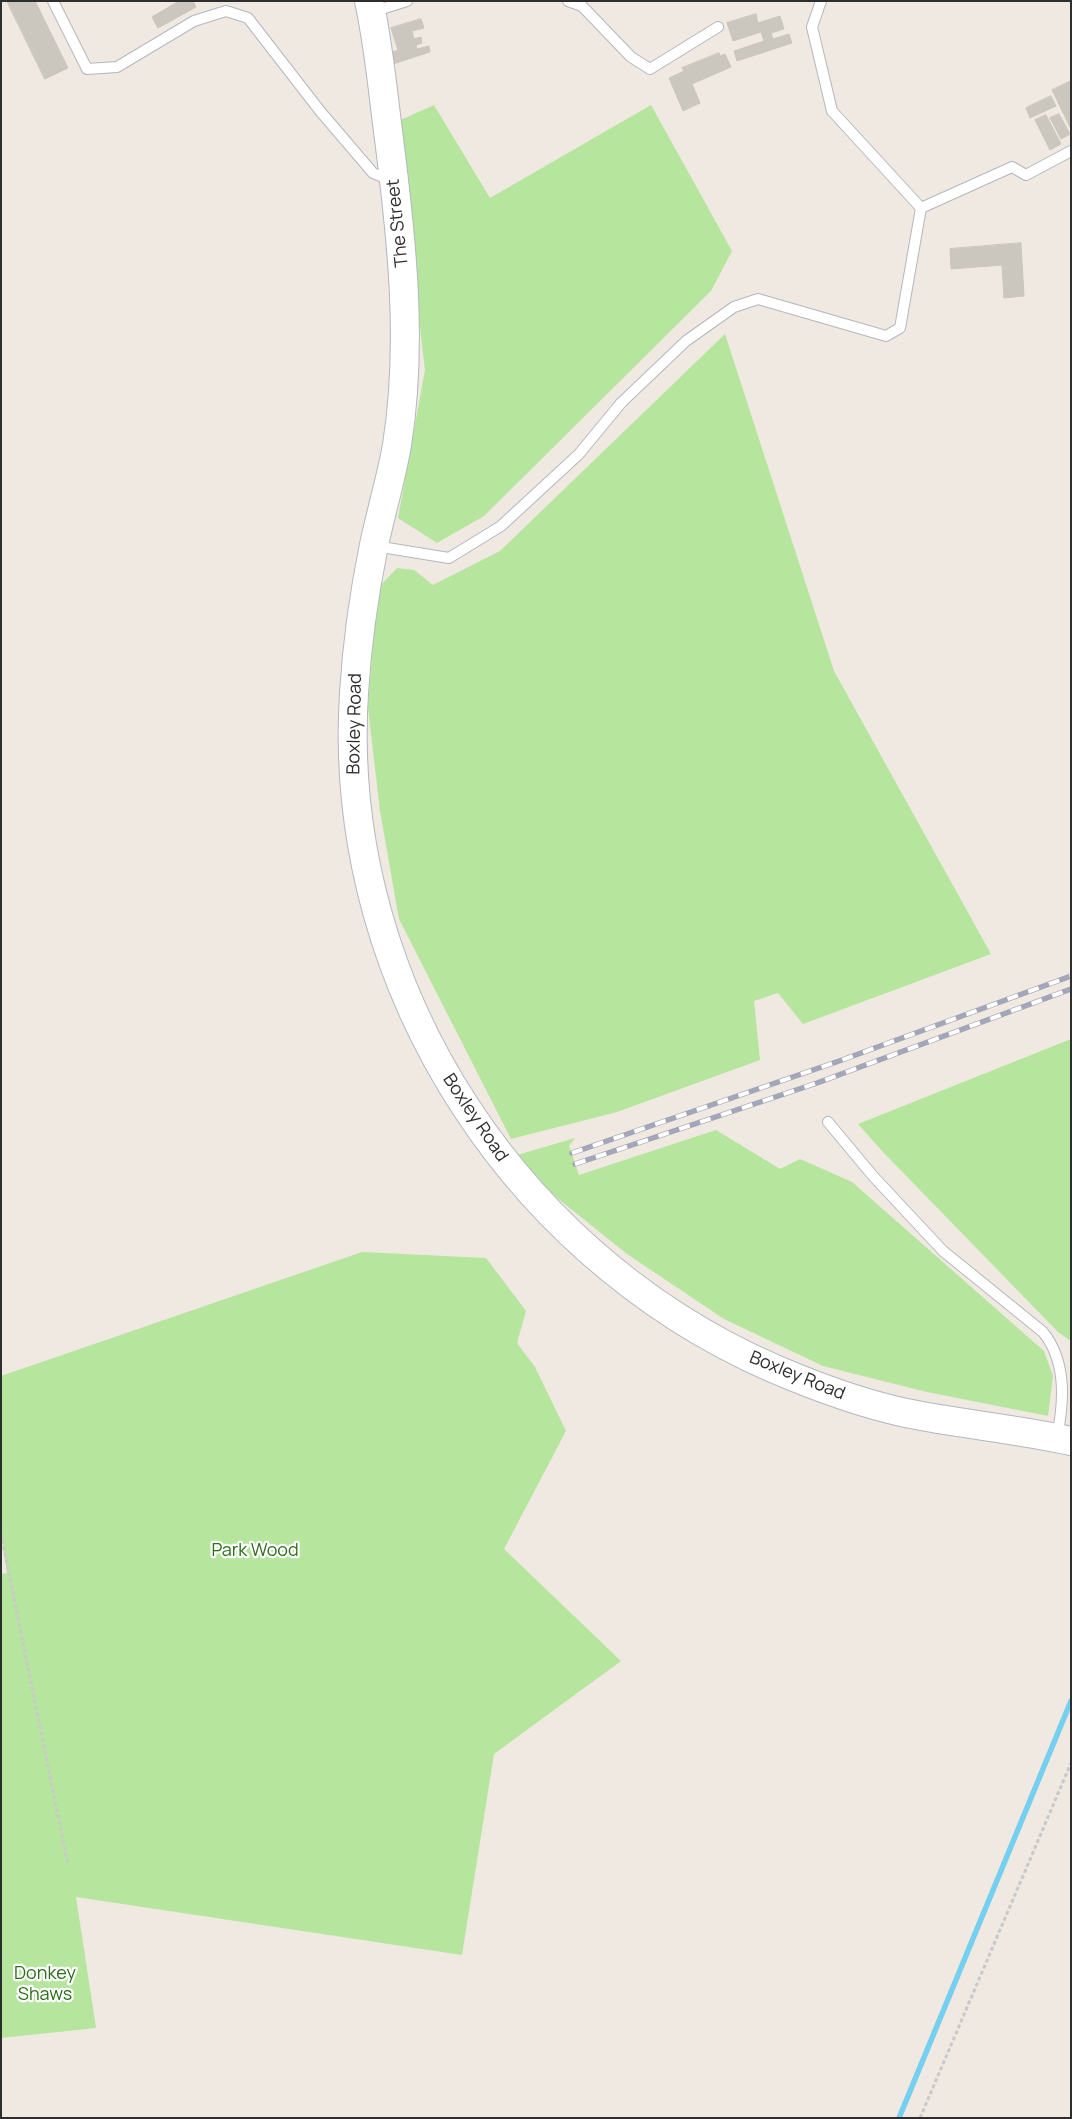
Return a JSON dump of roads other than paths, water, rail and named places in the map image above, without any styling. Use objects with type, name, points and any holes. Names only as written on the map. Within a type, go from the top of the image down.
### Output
[{"type":"street","name":"The Street","points":[[372,5],[395,182],[402,255],[405,342],[397,445]]},
{"type":"street","name":"Boxley Road","points":[[397,445],[374,546],[362,611],[352,730],[354,786],[367,875],[397,973],[418,1023],[458,1096],[483,1135],[536,1198],[578,1241],[626,1282],[682,1321],[725,1345],[800,1380],[873,1405],[964,1424],[1064,1440]]},
{"type":"lane","points":[[54,1],[87,69],[117,67],[194,21],[218,13],[226,11],[248,18],[372,173],[395,182]]},
{"type":"lane","points":[[372,5],[407,1]]},
{"type":"lane","points":[[568,1],[582,6],[631,57],[650,69],[718,27]]},
{"type":"lane","points":[[821,1],[812,27],[832,112],[921,208]]},
{"type":"lane","points":[[921,208],[1012,167],[1026,175],[1071,151]]},
{"type":"lane","points":[[374,546],[449,558],[501,526],[579,454],[621,402],[686,341],[734,307],[758,299],[886,336],[900,328],[921,208]]},
{"type":"lane","points":[[828,1122],[873,1176],[943,1251],[1043,1332],[1054,1346],[1063,1396],[1064,1440]]},
{"type":"waterway","points":[[899,2118],[1071,1701]]},
{"type":"railway","points":[[572,1153],[842,1060],[1071,976]]},
{"type":"railway","points":[[575,1164],[817,1083],[1071,989]]},
{"type":"park label","name":"Park Wood","points":[[255,1551]]},
{"type":"park label","name":"Donkey Shaws","points":[[45,1984]]}]
